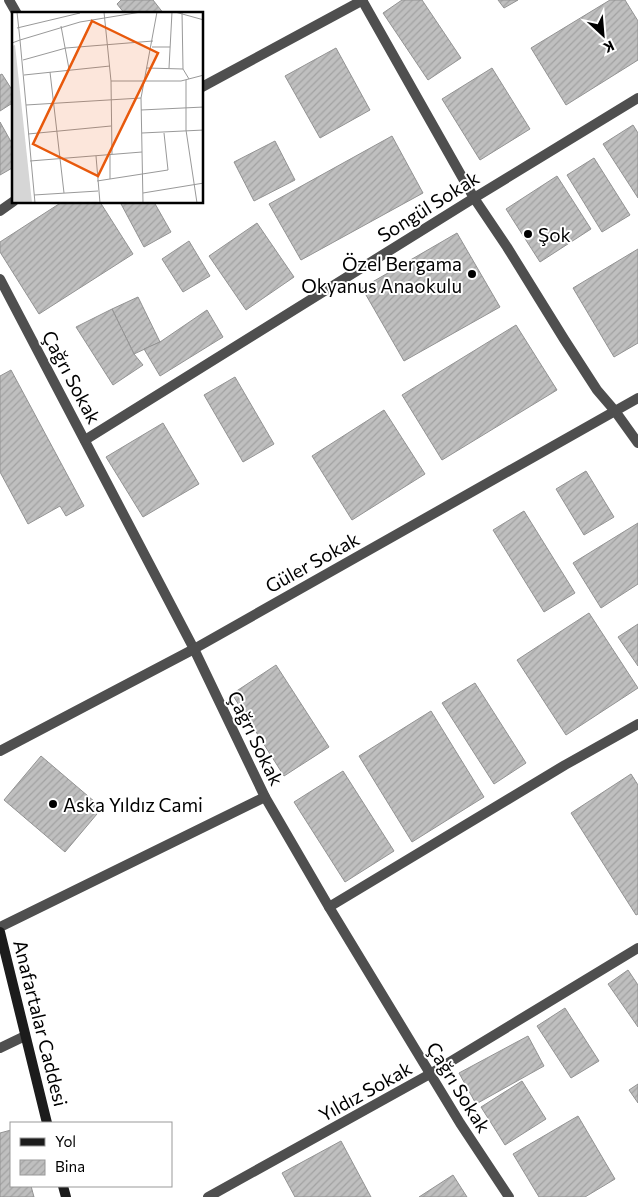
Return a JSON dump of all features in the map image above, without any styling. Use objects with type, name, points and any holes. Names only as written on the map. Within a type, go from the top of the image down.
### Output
[{"type":"street","points":[[9,0],[16,12]]},
{"type":"street","points":[[204,85],[362,0],[474,198],[597,390],[638,443]]},
{"type":"street","name":"Songül Sokak","points":[[85,440],[638,98]]},
{"type":"street","points":[[0,211],[12,202]]},
{"type":"street","name":"Çağrı Sokak","points":[[0,279],[194,649],[265,797],[430,1074],[509,1197]]},
{"type":"street","name":"Güler Sokak","points":[[0,751],[194,649],[638,398]]},
{"type":"street","points":[[329,907],[565,765],[638,725]]},
{"type":"street","points":[[0,927],[265,797]]},
{"type":"street","name":"Anafartalar Caddesi","points":[[0,932],[47,1122]]},
{"type":"street","name":"Yıldız Sokak","points":[[208,1197],[430,1074],[638,948]]},
{"type":"street","points":[[0,1048],[25,1036]]},
{"type":"building","points":[[121,0],[153,0],[162,12],[123,12],[117,4]]},
{"type":"building","points":[[402,0],[422,0],[461,58],[428,80],[383,13]]},
{"type":"building","points":[[498,0],[518,0],[504,8]]},
{"type":"building","points":[[610,0],[625,0],[638,21],[638,60],[566,105],[531,48]]},
{"type":"building","points":[[336,48],[370,110],[320,138],[285,76]]},
{"type":"building","points":[[492,68],[530,129],[480,160],[442,99]]},
{"type":"building","points":[[2,74],[12,90],[12,103],[0,111],[0,75]]},
{"type":"building","points":[[0,122],[12,143],[12,168],[0,175]]},
{"type":"building","points":[[633,125],[638,133],[638,198],[603,144]]},
{"type":"building","points":[[392,136],[423,193],[301,260],[269,204]]},
{"type":"building","points":[[275,141],[295,180],[254,201],[234,162]]},
{"type":"building","points":[[594,158],[630,215],[602,232],[567,175]]},
{"type":"building","points":[[557,176],[591,229],[540,262],[506,209]]},
{"type":"building","points":[[59,204],[101,204],[133,254],[39,314],[0,252],[0,242]]},
{"type":"building","points":[[121,204],[155,204],[171,232],[144,247]]},
{"type":"building","points":[[257,223],[294,277],[246,310],[209,256]]},
{"type":"building","points":[[457,233],[500,307],[404,361],[362,288]]},
{"type":"building","points":[[189,241],[210,276],[183,292],[162,259]]},
{"type":"building","points":[[638,249],[638,343],[614,357],[573,288]]},
{"type":"building","points":[[138,297],[160,342],[134,354],[112,309]]},
{"type":"building","points":[[112,309],[134,354],[143,365],[113,385],[76,327]]},
{"type":"building","points":[[207,310],[223,337],[160,376],[144,349],[160,342]]},
{"type":"building","points":[[516,325],[557,390],[442,460],[402,395]]},
{"type":"building","points":[[11,370],[84,506],[66,516],[60,506],[28,524],[0,472],[0,376]]},
{"type":"building","points":[[235,377],[274,444],[243,462],[204,395]]},
{"type":"building","points":[[384,410],[425,474],[352,520],[312,456]]},
{"type":"building","points":[[163,423],[199,484],[143,517],[106,457]]},
{"type":"building","points":[[586,471],[614,517],[584,535],[556,489]]},
{"type":"building","points":[[524,511],[575,593],[544,612],[493,530]]},
{"type":"building","points":[[638,523],[638,584],[601,608],[573,563]]},
{"type":"building","points":[[589,613],[638,688],[566,735],[517,660]]},
{"type":"building","points":[[638,624],[638,666],[618,637]]},
{"type":"building","points":[[276,665],[329,747],[284,776],[232,694]]},
{"type":"building","points":[[475,683],[526,763],[494,784],[442,703]]},
{"type":"building","points":[[431,711],[484,797],[412,842],[359,756]]},
{"type":"building","name":"Aska Yıldız Cami","points":[[41,756],[102,808],[65,852],[4,800]]},
{"type":"building","points":[[343,771],[394,851],[345,882],[294,802]]},
{"type":"building","points":[[631,774],[638,785],[638,914],[636,915],[571,813]]},
{"type":"building","points":[[628,970],[638,985],[638,1027],[608,984]]},
{"type":"building","points":[[565,1008],[599,1061],[571,1078],[537,1026]]},
{"type":"building","points":[[528,1036],[544,1066],[476,1104],[459,1073]]},
{"type":"building","points":[[522,1081],[546,1119],[505,1145],[481,1107]]},
{"type":"building","points":[[638,1084],[638,1103],[629,1090]]},
{"type":"building","points":[[578,1116],[615,1179],[585,1197],[539,1197],[513,1154]]},
{"type":"building","points":[[10,1130],[10,1187],[31,1187],[34,1197],[0,1197],[0,1133]]},
{"type":"building","points":[[341,1141],[371,1197],[295,1197],[282,1173]]},
{"type":"building","points":[[453,1175],[467,1197],[419,1197]]},
{"type":"place","name":"Şok","points":[[528,234]]},
{"type":"place","name":"Özel Bergama Okyanus Anaokulu","points":[[472,274]]},
{"type":"place","name":"Aska Yıldız Cami","points":[[53,804]]}]
